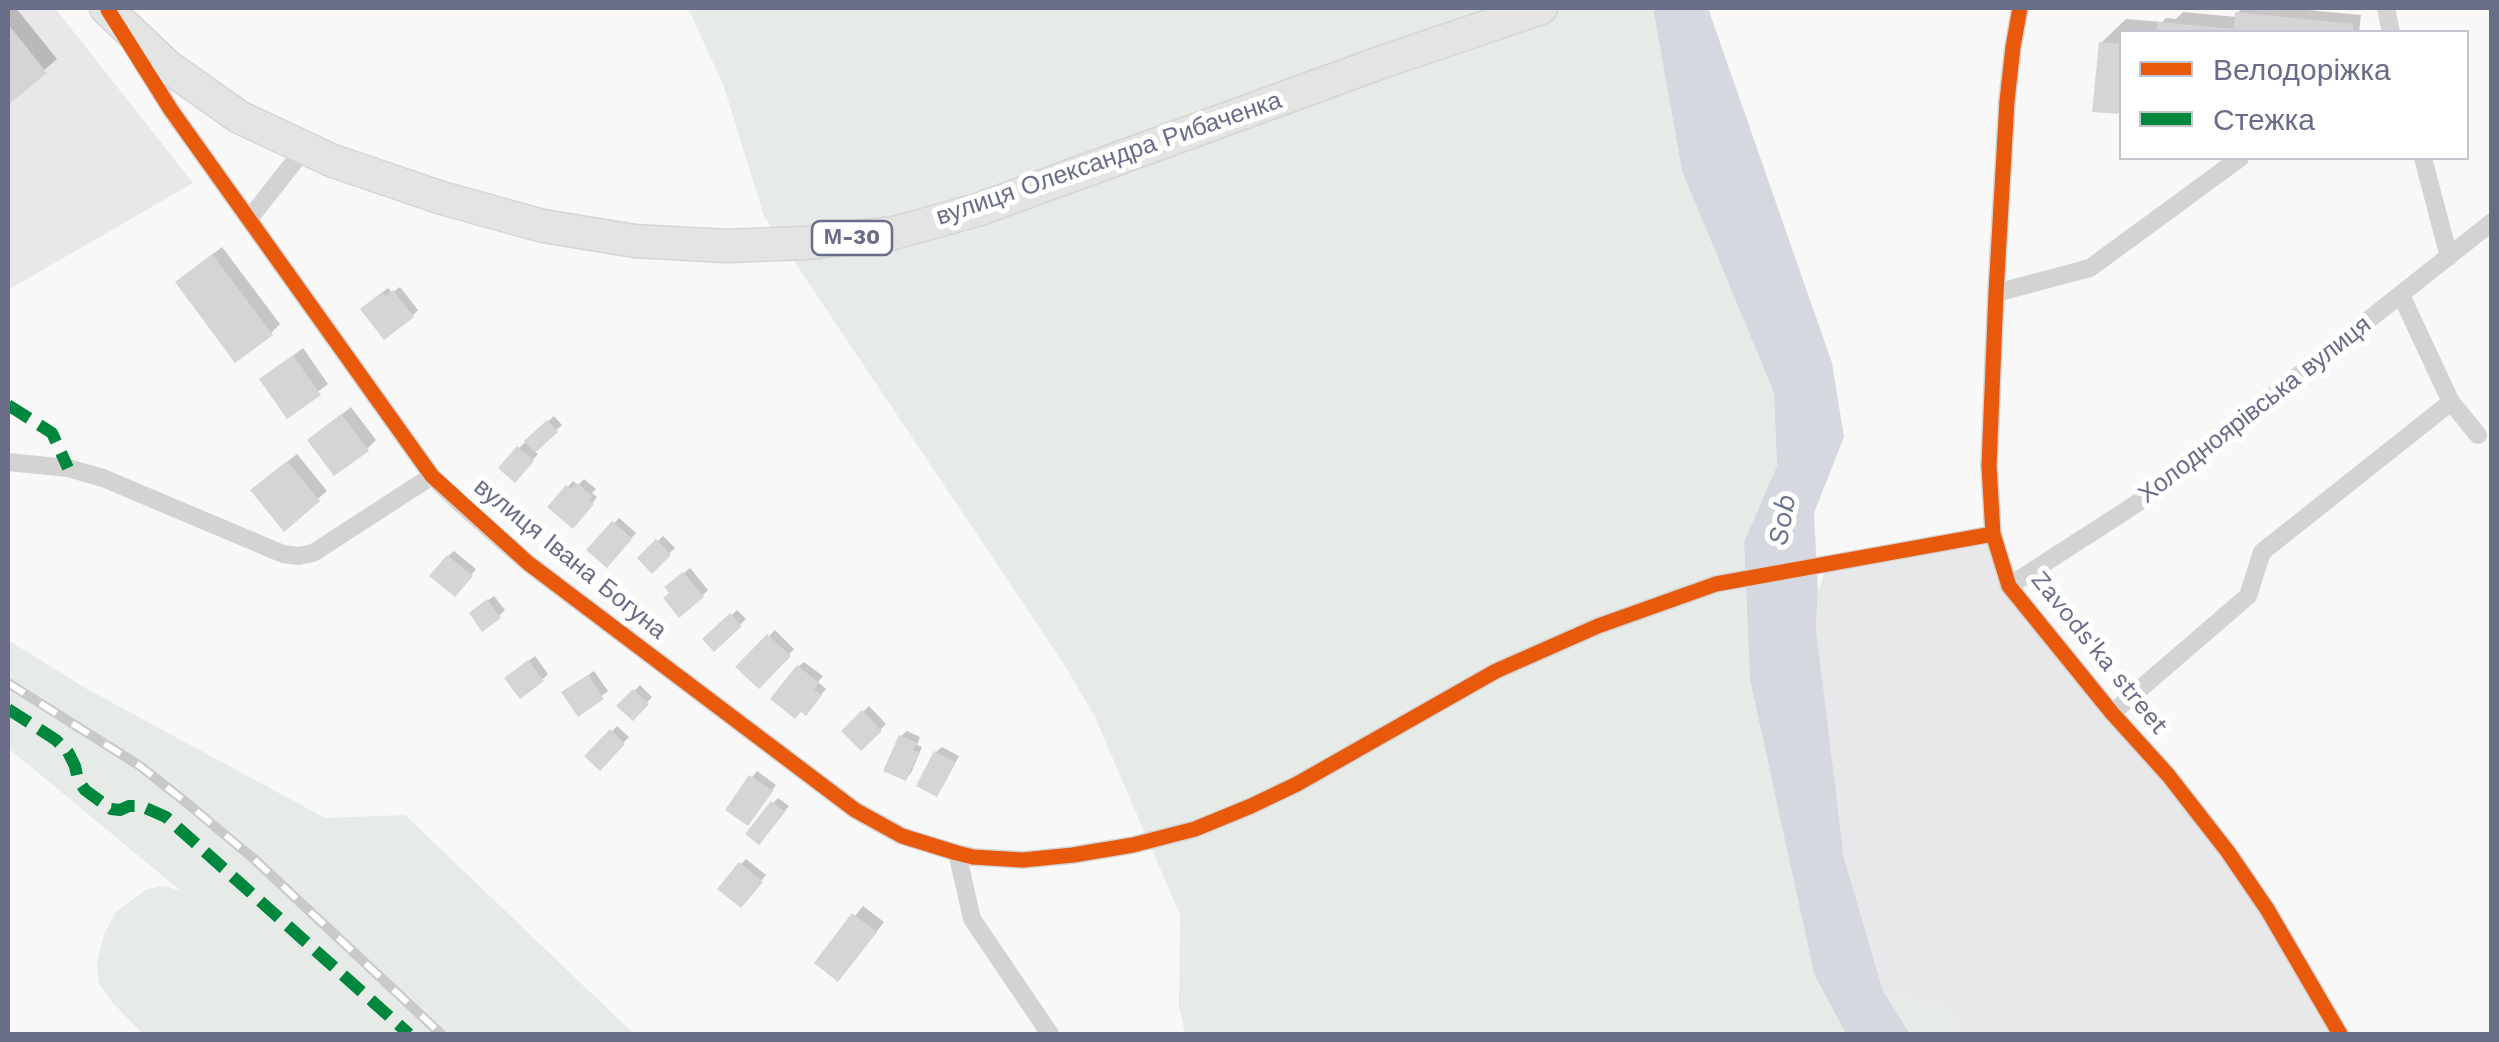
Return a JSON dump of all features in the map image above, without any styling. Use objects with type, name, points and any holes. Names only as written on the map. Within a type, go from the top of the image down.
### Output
[{"type":"highway","name":"вулиця Олександра Рибаченка","points":[[107,9],[168,66],[239,117],[332,161],[542,226],[636,241],[726,246],[806,244],[894,232],[977,210],[1541,8]]},
{"type":"street","name":"Zavods'ka street","points":[[2020,8],[2007,102],[1996,293],[1989,466],[1993,534],[2010,586],[2228,852],[2267,908],[2340,1034]]},
{"type":"street","name":"вулиця Івана Богуна","points":[[107,9],[172,110],[432,476],[528,564],[855,810],[902,836],[973,857],[1023,860],[1074,855],[1195,829],[1296,784],[1496,672],[1598,626],[1716,584],[1993,534]]},
{"type":"street","points":[[249,219],[305,148]]},
{"type":"street","points":[[1996,293],[2090,268],[2237,160]]},
{"type":"street","points":[[2424,160],[2448,257]]},
{"type":"street","name":"Холодноярівська вулиця","points":[[2010,586],[2136,504],[2492,222]]},
{"type":"street","points":[[2402,295],[2450,402],[2478,435]]},
{"type":"street","points":[[2112,712],[2248,596],[2262,552],[2450,402]]},
{"type":"street","points":[[8,462],[68,468],[103,478],[282,554],[299,556],[313,553],[432,476]]},
{"type":"street","points":[[957,852],[972,920],[1050,1034]]},
{"type":"shaded area","points":[[8,8],[55,8],[193,183],[8,290]]},
{"type":"shaded area","points":[[688,8],[1653,8],[1682,171],[1774,393],[1777,466],[1744,542],[1750,680],[1814,974],[1846,1034],[1185,1034],[1179,1006],[1180,915],[1095,717],[1067,669],[764,216],[724,87]]},
{"type":"shaded area","points":[[1993,534],[2009,586],[2228,852],[2340,1034],[1962,1034],[1942,1000],[1930,1005],[1883,992],[1844,858],[1816,628],[1818,592],[1828,562]]},
{"type":"shaded area","points":[[8,640],[87,689],[325,818],[405,815],[634,1034],[143,1034],[99,984],[97,963],[104,934],[116,912],[147,889],[164,886],[181,891],[8,748]]},
{"type":"shaded area","points":[[1883,992],[1929,1005],[1942,1000],[1962,1034],[1910,1034]]},
{"type":"water","name":"Sob","points":[[1653,8],[1708,8],[1832,363],[1844,437],[1814,513],[1816,628],[1844,858],[1883,991],[1910,1034],[1846,1034],[1814,974],[1750,680],[1744,542],[1777,466],[1774,393],[1682,171]]},
{"type":"building","points":[[2235,12],[2353,24],[2353,30],[2156,30],[2158,22],[2234,29]]},
{"type":"building","points":[[8,24],[47,73],[8,105]]},
{"type":"building","points":[[2099,42],[2119,44],[2119,114],[2092,112]]},
{"type":"building","points":[[212,254],[273,335],[235,363],[175,282]]},
{"type":"building","points":[[393,290],[414,317],[384,340],[360,309],[382,292],[385,296]]},
{"type":"building","points":[[293,355],[321,395],[287,419],[259,379]]},
{"type":"building","points":[[341,414],[369,451],[334,476],[307,440]]},
{"type":"building","points":[[547,420],[558,432],[535,453],[524,441]]},
{"type":"building","points":[[517,446],[534,461],[515,483],[498,468]]},
{"type":"building","points":[[287,461],[320,501],[284,532],[250,490]]},
{"type":"building","points":[[577,483],[592,496],[589,500],[594,504],[573,529],[547,507],[566,485],[571,489]]},
{"type":"building","points":[[612,521],[632,539],[607,568],[586,550]]},
{"type":"building","points":[[656,539],[671,555],[652,574],[637,558]]},
{"type":"building","points":[[447,555],[473,576],[455,597],[429,576]]},
{"type":"building","points":[[683,572],[704,597],[679,618],[663,598],[669,593],[664,587]]},
{"type":"building","points":[[487,599],[501,618],[482,632],[469,613]]},
{"type":"building","points":[[730,613],[742,626],[714,652],[702,639]]},
{"type":"building","points":[[767,634],[791,656],[759,689],[735,667]]},
{"type":"building","points":[[528,660],[544,681],[520,699],[504,678]]},
{"type":"building","points":[[797,665],[819,683],[814,689],[822,695],[806,716],[801,712],[795,719],[770,699]]},
{"type":"building","points":[[588,675],[604,699],[578,717],[561,692]]},
{"type":"building","points":[[633,689],[649,704],[633,721],[616,706]]},
{"type":"building","points":[[862,710],[882,731],[861,751],[841,731]]},
{"type":"building","points":[[610,729],[625,744],[600,771],[584,756]]},
{"type":"building","points":[[899,735],[917,743],[913,750],[919,752],[906,781],[883,771]]},
{"type":"building","points":[[934,751],[955,762],[937,797],[916,786]]},
{"type":"building","points":[[749,775],[773,791],[748,826],[725,810]]},
{"type":"building","points":[[771,801],[785,812],[759,845],[745,834]]},
{"type":"building","points":[[739,862],[763,882],[741,908],[717,889]]},
{"type":"building","points":[[852,913],[877,932],[838,982],[814,963]]},
{"type":"railway","points":[[8,683],[140,766],[188,804],[254,859],[441,1034]]},
{"type":"marked path","points":[[8,405],[52,433],[68,468]]},
{"type":"marked path","points":[[8,709],[56,740],[68,752],[85,790],[111,809],[141,806],[166,817],[409,1034]]},
{"type":"cycle path","points":[[2020,8],[2007,101],[1989,466],[1993,534],[2009,586],[2228,852],[2267,909],[2340,1034]]},
{"type":"cycle path","points":[[108,10],[171,110],[432,476],[528,563],[855,810],[902,836],[957,853],[1023,860],[1073,855],[1195,829],[1297,784],[1496,671],[1598,626],[1716,584],[1993,534]]}]
